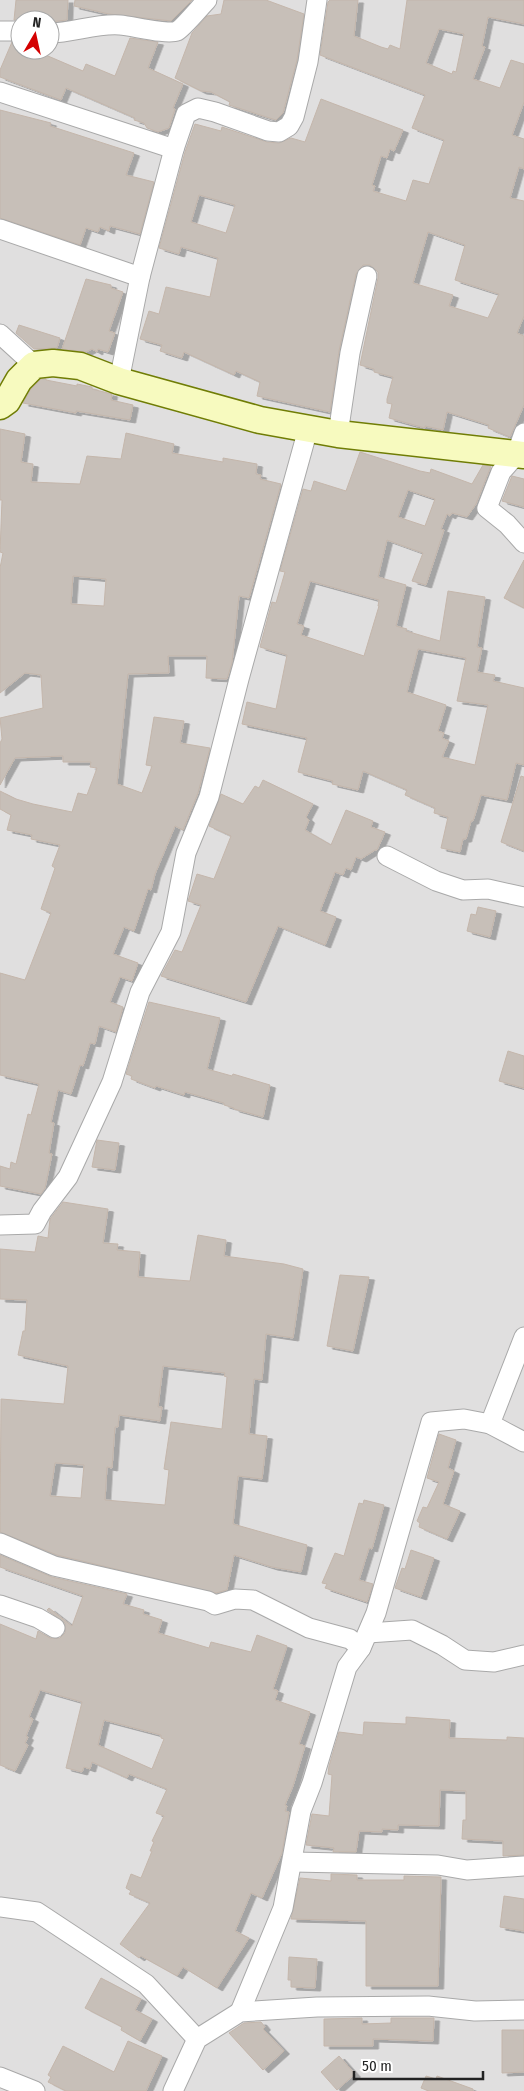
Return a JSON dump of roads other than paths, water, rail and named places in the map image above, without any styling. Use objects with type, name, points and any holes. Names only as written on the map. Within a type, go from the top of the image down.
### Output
[{"type":"street","points":[[60,33],[116,24],[168,33],[179,30],[207,0]]},
{"type":"street","points":[[119,381],[140,277],[174,149],[186,114],[198,108],[268,131],[280,132],[289,126],[294,117],[308,62],[317,0]]},
{"type":"street","points":[[0,92],[174,149]]},
{"type":"street","points":[[0,229],[140,277]]},
{"type":"street","points":[[338,434],[350,353],[367,276]]},
{"type":"street","points":[[0,334],[34,365]]},
{"type":"street","points":[[0,406],[7,401],[18,380],[34,365],[53,363],[80,366],[119,381],[260,420],[308,429],[338,434],[521,448]]},
{"type":"street","points":[[0,1225],[35,1224],[42,1211],[68,1177],[112,1082],[140,992],[171,932],[186,853],[209,797],[308,429]]},
{"type":"street","points":[[521,448],[501,472],[487,508],[507,524],[524,543]]},
{"type":"street","points":[[386,856],[436,881],[463,890],[488,889],[524,897]]},
{"type":"street","points":[[490,1424],[524,1337]]},
{"type":"street","points":[[240,2012],[284,1908],[302,1810],[347,1668],[364,1640],[379,1605],[430,1422],[464,1419],[490,1424],[524,1442]]},
{"type":"street","points":[[0,1543],[54,1566],[208,1601],[215,1605],[235,1599],[253,1600],[309,1628],[350,1639],[364,1640],[412,1630],[442,1645],[465,1660],[494,1662],[524,1655]]},
{"type":"street","points":[[0,1605],[38,1618],[55,1628]]},
{"type":"street","points":[[293,1862],[438,1865],[467,1870],[524,1866]]},
{"type":"street","points":[[0,1907],[37,1912],[146,1984],[198,2039]]},
{"type":"street","points":[[172,2091],[198,2039],[240,2012],[317,2007],[428,2006],[475,2011],[524,2010]]},
{"type":"street","points":[[0,2077],[35,2091]]}]
